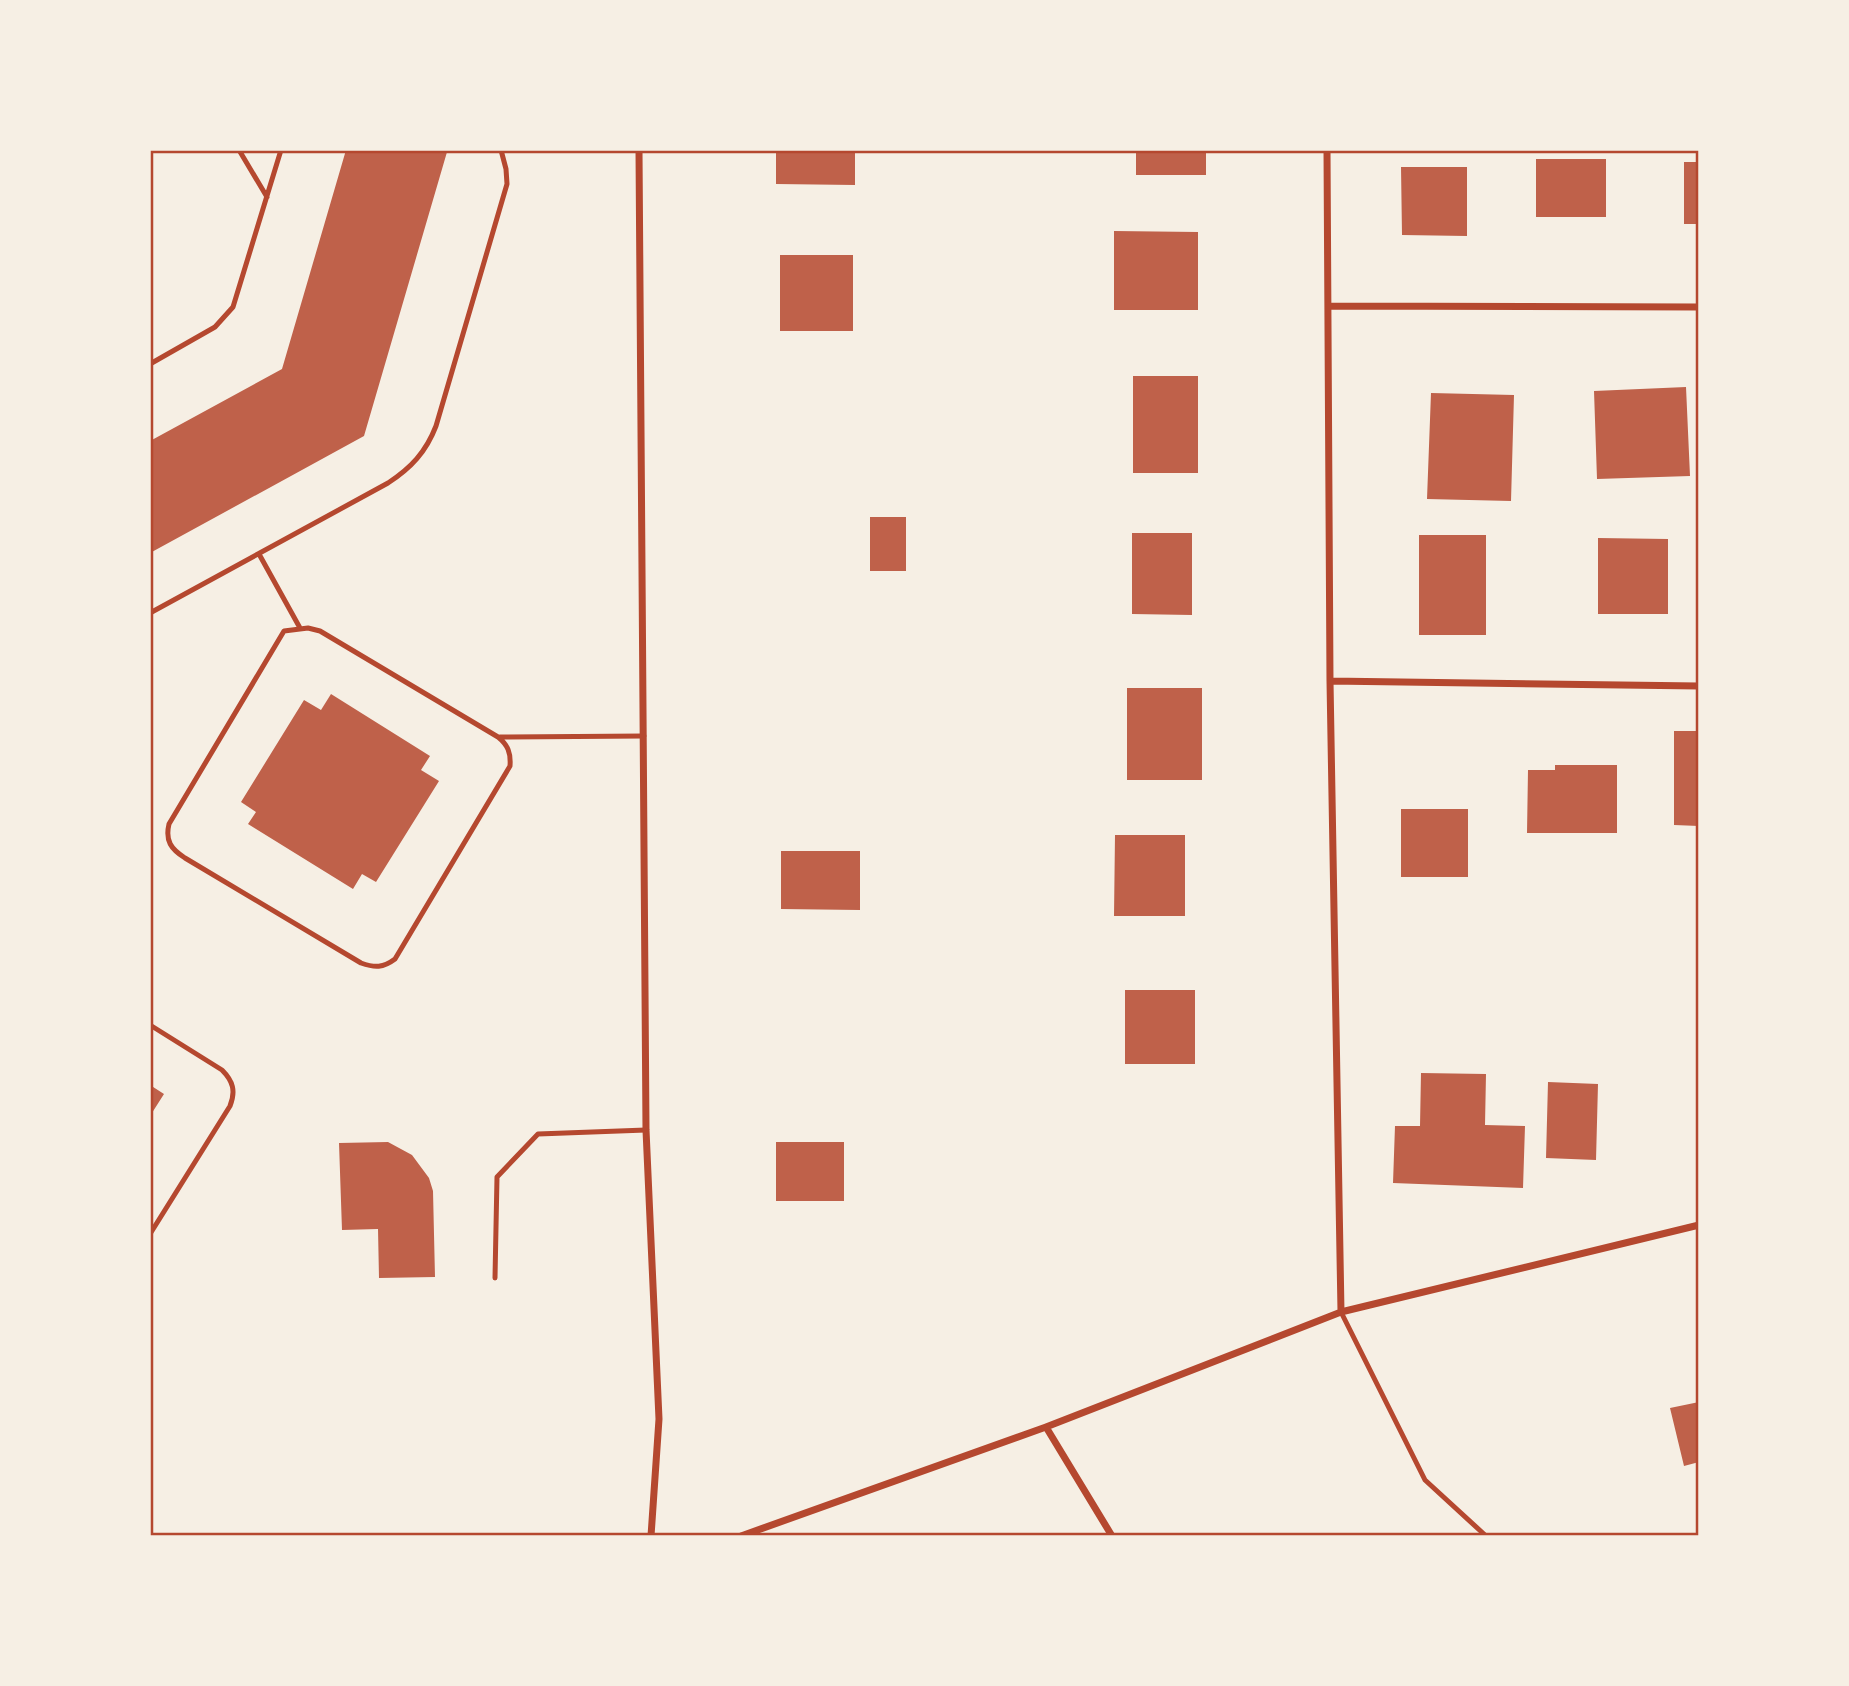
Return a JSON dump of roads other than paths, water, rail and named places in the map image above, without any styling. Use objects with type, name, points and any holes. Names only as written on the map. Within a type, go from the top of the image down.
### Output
[{"type":"street","points":[[639,150],[646,1130],[659,1419],[651,1535]]},
{"type":"street","points":[[1327,150],[1330,681],[1342,1312]]},
{"type":"street","points":[[1328,306],[1699,307]]},
{"type":"street","points":[[1330,681],[1699,686]]},
{"type":"street","points":[[741,1535],[1046,1427],[1342,1312],[1699,1225]]},
{"type":"street","points":[[1046,1427],[1112,1535]]},
{"type":"lane","points":[[239,150],[267,197]]},
{"type":"lane","points":[[150,364],[207,332],[226,316],[239,289],[281,150]]},
{"type":"lane","points":[[150,613],[405,472],[417,460],[430,441],[507,184],[501,150]]},
{"type":"lane","points":[[259,554],[300,628]]},
{"type":"lane","points":[[300,628],[320,631],[498,737],[508,748],[510,766],[394,959],[380,967],[371,967],[361,962],[185,858],[173,850],[168,841],[169,824],[284,631],[300,628]]},
{"type":"lane","points":[[498,737],[644,736]]},
{"type":"lane","points":[[150,1025],[222,1070],[230,1078],[233,1087],[230,1106],[150,1234]]},
{"type":"lane","points":[[495,1278],[496,1177],[538,1134],[646,1130]]},
{"type":"lane","points":[[1342,1312],[1425,1480],[1486,1535]]}]
